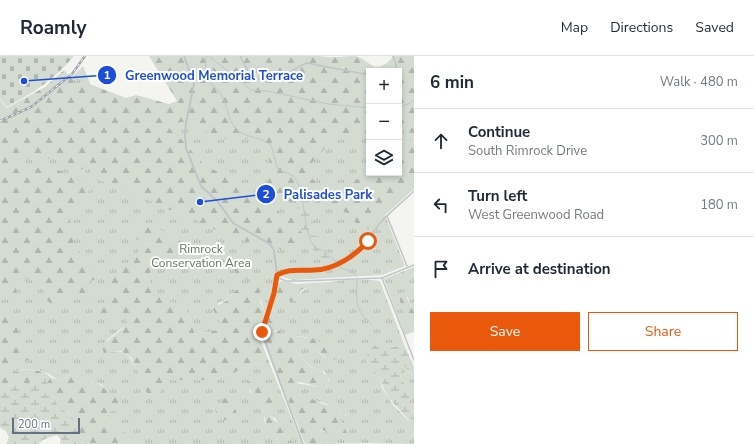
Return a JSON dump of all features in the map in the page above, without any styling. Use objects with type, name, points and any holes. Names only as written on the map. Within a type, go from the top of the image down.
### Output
[{"type":"street","points":[[184,56],[194,84],[185,136],[186,148],[201,186],[218,202],[233,223],[270,244],[276,258],[274,293],[262,326],[262,334],[303,444]]},
{"type":"street","points":[[240,56],[250,74],[267,82],[278,80],[307,63],[366,74]]},
{"type":"street","points":[[393,56],[397,68]]},
{"type":"street","points":[[276,276],[293,269],[322,270],[335,265],[363,247],[387,216],[414,191]]},
{"type":"street","points":[[387,216],[408,267]]},
{"type":"street","points":[[276,276],[286,281],[299,282],[382,278],[414,265]]},
{"type":"street","points":[[382,278],[414,360]]},
{"type":"green space","points":[[0,56],[74,56],[51,79],[7,107],[0,99]]},
{"type":"green space","points":[[149,56],[354,56],[359,57],[376,67],[386,64],[392,56],[414,56],[414,137],[409,134],[411,126],[402,123],[402,68],[366,68],[366,134],[355,136],[332,132],[327,146],[310,165],[311,176],[318,188],[316,196],[284,202],[267,184],[271,174],[271,165],[265,146],[239,135],[232,140],[218,137],[187,122],[167,125],[204,165],[216,171],[229,171],[237,181],[248,186],[280,213],[299,221],[300,230],[304,236],[303,240],[294,243],[286,249],[277,249],[259,242],[247,242],[201,224],[192,216],[173,210],[167,210],[119,184],[115,186],[96,179],[89,169],[81,169],[60,159],[21,157],[14,162],[0,167],[0,100],[7,108],[45,87],[64,70],[75,83],[92,85],[126,98],[136,95],[169,104],[177,101]]},
{"type":"green space","name":"Rimrock Conservation Area","points":[[414,56],[414,189],[385,215],[405,266],[382,275],[293,280],[285,278],[275,272],[273,290],[265,312],[259,296],[233,293],[229,299],[218,303],[222,329],[195,335],[184,305],[168,302],[125,318],[128,321],[126,325],[107,340],[104,353],[119,352],[127,355],[142,377],[160,394],[161,385],[167,380],[214,380],[250,366],[269,362],[302,444],[291,444],[275,418],[270,416],[270,412],[256,381],[248,382],[249,390],[263,411],[265,423],[277,438],[279,444],[127,444],[129,438],[105,419],[106,414],[111,411],[111,395],[101,384],[96,382],[88,386],[70,375],[62,380],[59,380],[45,372],[30,369],[10,373],[10,367],[28,360],[28,357],[0,367],[0,125],[55,94],[83,66],[102,112],[185,112],[366,78],[366,176],[402,176],[402,73]]},
{"type":"green space","points":[[414,138],[414,182],[396,202],[382,209],[370,229],[358,230],[352,214],[327,208],[330,198],[359,178],[372,176],[402,176],[402,144],[411,141]]},
{"type":"green space","points":[[41,168],[58,170],[92,187],[79,203],[74,205],[69,214],[73,242],[98,279],[90,281],[97,289],[99,295],[92,298],[76,291],[62,304],[54,305],[46,300],[39,275],[31,275],[21,284],[15,283],[17,296],[12,298],[0,287],[0,172],[10,169]]},
{"type":"green space","points":[[307,196],[316,196],[317,200],[309,207],[309,218],[315,224],[314,236],[320,236],[323,249],[328,253],[332,253],[339,260],[336,262],[328,261],[317,254],[308,238],[303,234],[295,216],[298,209],[296,201]]},
{"type":"green space","points":[[134,224],[149,225],[165,232],[170,237],[183,242],[183,247],[193,252],[205,251],[206,253],[201,254],[169,255],[153,262],[150,280],[155,293],[160,297],[166,301],[184,304],[195,335],[222,329],[213,309],[229,299],[234,292],[240,289],[248,289],[250,287],[251,285],[246,277],[240,276],[231,268],[241,264],[259,284],[260,302],[265,312],[259,335],[269,362],[250,366],[214,380],[167,380],[161,385],[160,394],[154,401],[149,397],[131,357],[121,351],[104,353],[102,347],[126,325],[128,321],[118,312],[101,317],[99,312],[109,297],[108,278],[130,263],[133,256],[142,248],[141,242],[133,236],[129,229]]},
{"type":"green space","points":[[414,267],[414,312],[407,296],[406,314],[414,326],[414,332],[405,335],[384,279]]},
{"type":"green space","points":[[349,280],[380,281],[404,344],[396,347],[387,344],[372,347],[367,366],[381,377],[382,388],[393,405],[411,423],[414,428],[414,444],[328,444],[325,441],[314,439],[312,438],[311,434],[318,431],[330,432],[341,437],[347,432],[343,428],[340,419],[347,415],[343,414],[337,407],[300,396],[295,393],[293,387],[296,383],[319,387],[327,386],[329,380],[325,372],[311,367],[304,361],[295,350],[295,346],[301,343],[316,350],[325,358],[336,352],[306,337],[295,336],[290,331],[280,337],[277,330],[269,334],[266,333],[264,329],[274,318],[275,310],[269,309],[271,304],[277,304],[281,293],[298,296],[304,290],[312,286],[324,283]]},
{"type":"green space","points":[[281,281],[297,284],[327,282],[301,290],[298,296],[298,301],[292,302],[284,293],[281,293],[277,304],[271,304],[277,285]]},
{"type":"green space","points":[[404,292],[414,312],[414,326],[401,306],[399,297],[400,293]]},
{"type":"green space","points":[[0,298],[2,303],[9,310],[16,324],[20,341],[26,347],[28,360],[10,367],[10,372],[18,372],[26,369],[45,372],[29,383],[0,387]]},
{"type":"green space","points":[[269,309],[274,310],[277,316],[264,329]]},
{"type":"green space","points":[[264,329],[266,333],[280,331],[280,337],[290,331],[293,332],[295,336],[315,339],[336,352],[336,357],[334,360],[330,361],[316,350],[301,343],[296,346],[295,350],[309,366],[327,375],[329,384],[323,388],[300,382],[296,383],[293,389],[300,396],[308,397],[323,404],[327,405],[334,403],[340,411],[348,417],[344,420],[340,419],[348,436],[340,437],[322,430],[311,434],[312,438],[323,440],[328,444],[305,444],[265,342]]},
{"type":"green space","points":[[383,342],[393,347],[404,344],[414,367],[414,376],[404,366],[400,374],[410,397],[410,409],[414,411],[414,428],[410,421],[390,399],[381,377],[371,371],[367,366],[365,359],[372,347]]},
{"type":"green space","points":[[404,366],[414,376],[414,411],[410,409],[410,397],[400,374]]},
{"type":"green space","points":[[45,372],[50,377],[44,391],[45,394],[53,397],[59,408],[67,412],[74,419],[83,444],[60,444],[61,439],[57,435],[45,439],[38,444],[6,444],[9,438],[6,431],[0,428],[0,387],[29,383]]},
{"type":"green space","points":[[73,375],[88,386],[96,382],[119,400],[121,410],[111,411],[106,414],[105,419],[127,435],[129,438],[127,444],[83,444],[74,419],[67,412],[59,408],[43,391],[50,377],[61,380]]},
{"type":"green space","points":[[252,380],[263,385],[269,393],[271,403],[270,416],[280,425],[291,444],[279,444],[277,438],[267,429],[263,410],[253,401],[251,391],[247,386],[248,382]]},
{"type":"green space","points":[[230,393],[236,413],[231,420],[225,420],[217,416],[215,408]]},
{"type":"waterway","points":[[205,74],[206,56]]},
{"type":"waterway","points":[[209,56],[251,90],[267,91],[328,104],[366,108]]},
{"type":"waterway","points":[[205,77],[221,94],[235,128],[242,133],[267,142],[271,145],[278,170],[293,176],[297,182],[311,241],[316,248],[322,250],[338,262]]},
{"type":"waterway","points":[[402,107],[414,101]]},
{"type":"waterway","points":[[339,265],[341,268],[351,271],[356,276]]},
{"type":"waterway","points":[[357,281],[358,305],[362,315],[372,324]]},
{"type":"railway","points":[[0,121],[31,107],[72,74],[85,56]]},
{"type":"place","name":"Greenwood Memorial Terrace","points":[[24,81]]},
{"type":"place","name":"Palisades Park","points":[[200,202]]},
{"type":"route","points":[[262,332],[262,326],[274,293],[277,275],[283,271],[293,269],[322,270],[328,268],[356,252],[368,241]]}]
